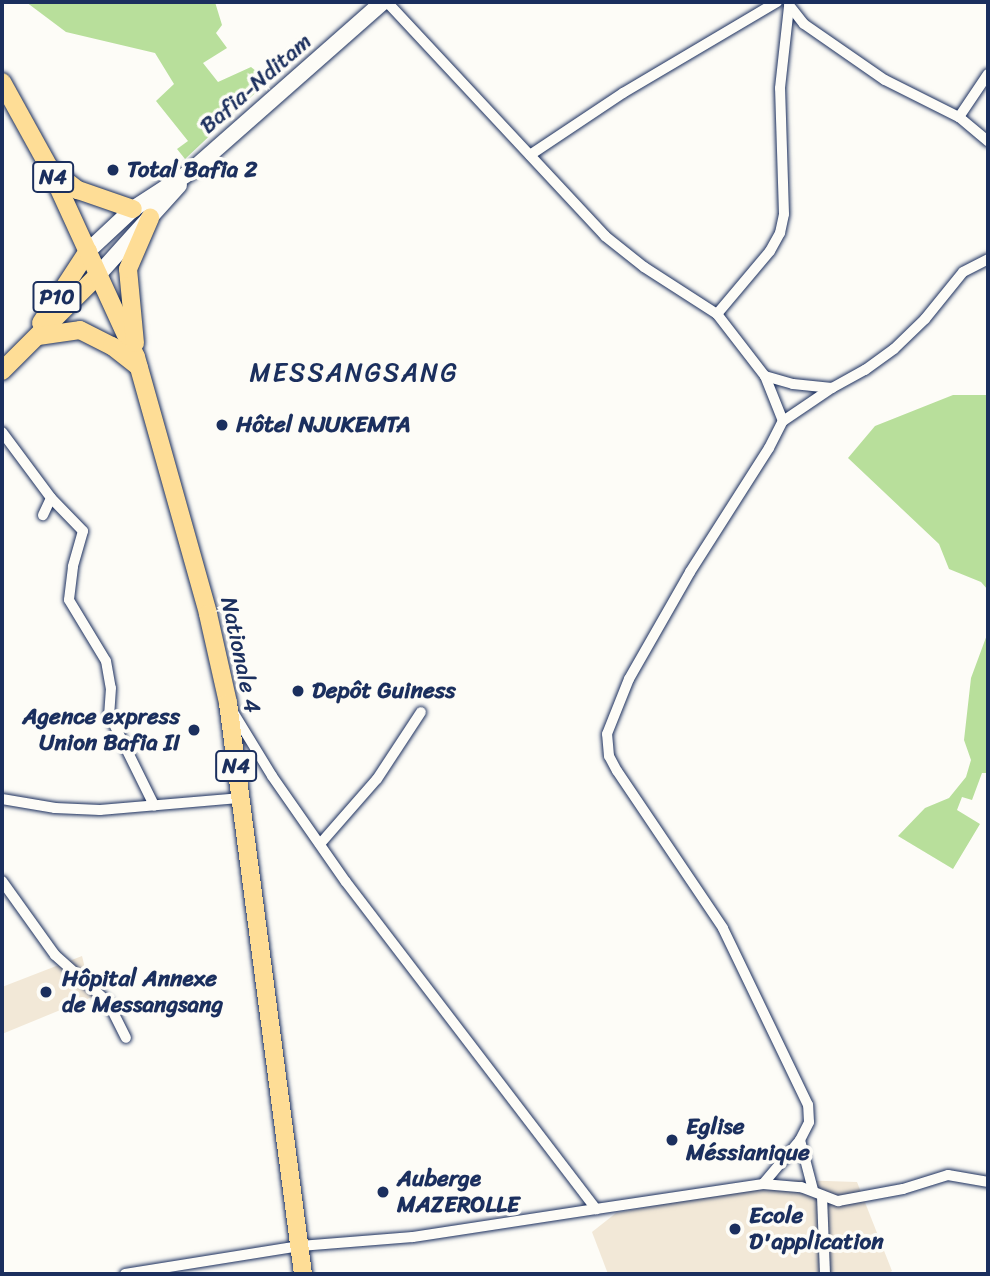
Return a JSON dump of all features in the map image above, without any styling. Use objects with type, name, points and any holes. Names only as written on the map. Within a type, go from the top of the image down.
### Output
[{"type":"main road","name":"Bafia-Nditam","points":[[190,172],[385,2]]},
{"type":"main road","name":"Nationale 4","points":[[2,82],[49,167],[138,362],[208,614],[228,703],[303,1274]]},
{"type":"main road","points":[[49,167],[78,190],[133,209]]},
{"type":"main road","points":[[88,251],[133,209],[190,172]]},
{"type":"main road","points":[[98,275],[190,172]]},
{"type":"main road","points":[[138,362],[128,269],[150,218]]},
{"type":"main road","name":"P10","points":[[33,340],[88,251]]},
{"type":"main road","name":"P10","points":[[2,371],[98,275]]},
{"type":"main road","points":[[33,340],[80,330],[138,362]]},
{"type":"street","points":[[385,2],[605,236],[644,267],[717,314],[765,376],[783,421]]},
{"type":"street","points":[[530,155],[613,99],[777,2]]},
{"type":"street","points":[[717,314],[771,251],[780,233],[784,214],[780,88],[789,5]]},
{"type":"street","points":[[789,5],[804,24],[886,80],[959,117],[988,141]]},
{"type":"street","points":[[959,117],[988,74]]},
{"type":"street","points":[[763,1184],[800,1140],[809,1122],[808,1105],[798,1079],[717,917],[617,771],[609,756],[607,734],[629,679],[690,572],[769,448],[783,421],[894,349],[925,319],[963,272],[988,259]]},
{"type":"street","points":[[765,376],[793,384],[832,388]]},
{"type":"street","points":[[2,432],[51,498],[83,531],[73,567],[69,600],[106,661],[111,688],[109,714],[154,805]]},
{"type":"street","points":[[43,514],[51,498]]},
{"type":"street","points":[[228,703],[320,845],[427,990],[596,1209]]},
{"type":"street","points":[[320,845],[377,779],[421,712]]},
{"type":"street","points":[[2,799],[79,810],[241,798]]},
{"type":"street","points":[[2,881],[55,955],[108,1002],[126,1038]]},
{"type":"street","points":[[800,1140],[817,1193],[825,1274]]},
{"type":"street","points":[[125,1274],[300,1246],[413,1237],[763,1184],[817,1193],[838,1201],[864,1198],[948,1175],[988,1182]]},
{"type":"shaded area","name":"Hôpital Annexe de Messangsang","points":[[82,956],[92,997],[2,1034],[2,987]]},
{"type":"shaded area","name":"Ecole D'application","points":[[796,1180],[857,1182],[892,1271],[887,1274],[608,1274],[592,1232],[616,1213]]},
{"type":"green space","points":[[26,2],[215,2],[222,25],[216,33],[227,48],[203,63],[218,82],[251,67],[268,81],[185,159],[177,149],[188,141],[156,101],[174,84],[155,53],[66,32]]},
{"type":"green space","points":[[953,395],[988,395],[988,590],[981,582],[949,569],[939,544],[848,458],[875,426]]},
{"type":"green space","points":[[988,632],[988,773],[982,773],[972,800],[962,797],[957,810],[980,824],[953,869],[898,836],[925,808],[949,798],[966,777],[971,760],[964,740],[971,678]]},
{"type":"place","name":"Total Bafia 2","points":[[113,170]]},
{"type":"place","name":"Hôtel NJUKEMTA","points":[[222,425]]},
{"type":"place","name":"Depôt Guiness","points":[[298,691]]},
{"type":"place","name":"Agence express Union Bafia II","points":[[194,730]]},
{"type":"place","name":"Hôpital Annexe de Messangsang","points":[[46,992]]},
{"type":"place","name":"Eglise Méssianique","points":[[672,1140]]},
{"type":"place","name":"Auberge MAZEROLLE","points":[[383,1192]]},
{"type":"place","name":"Ecole D'application","points":[[735,1229]]},
{"type":"district","name":"MESSANGSANG","points":[[354,373]]}]
